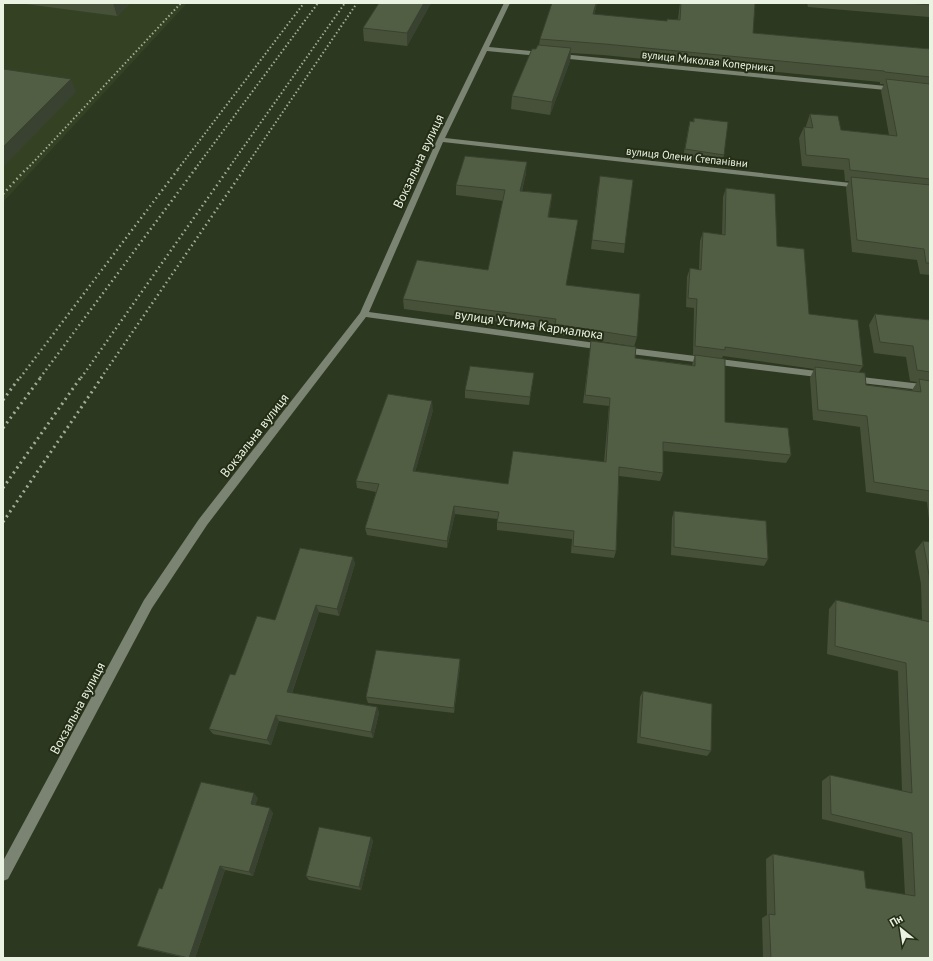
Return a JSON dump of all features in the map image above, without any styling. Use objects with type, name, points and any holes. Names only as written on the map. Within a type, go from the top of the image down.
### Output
[{"type":"street","name":"Вокзальна вулиця","points":[[3,874],[148,604],[203,522],[364,314],[441,140],[507,3]]},
{"type":"street","name":"вулиця Миколая Коперника","points":[[485,50],[906,90]]},
{"type":"street","name":"вулиця Олени Степанівни","points":[[441,140],[867,187]]},
{"type":"street","name":"вулиця Устима Кармалюка","points":[[364,314],[714,362],[930,388]]},
{"type":"shaded area","points":[[3,3],[187,3],[3,202]]},
{"type":"building","points":[[379,3],[424,3],[407,33],[363,28]]},
{"type":"building","points":[[552,3],[596,3],[593,14],[667,21],[667,19],[680,20],[681,3],[755,3],[753,33],[930,49],[930,77],[884,71],[540,39]]},
{"type":"building","points":[[907,3],[930,3],[930,5]]},
{"type":"building","points":[[538,45],[571,48],[552,102],[512,96],[532,49],[536,49]]},
{"type":"building","points":[[3,69],[71,79],[3,147]]},
{"type":"building","points":[[886,79],[930,84],[930,179],[850,170],[849,159],[806,155],[804,127],[813,128],[810,114],[838,116],[841,130],[897,136]]},
{"type":"building","points":[[694,118],[728,122],[724,155],[685,149],[690,121],[694,122]]},
{"type":"building","points":[[465,156],[527,162],[520,191],[552,194],[548,217],[578,220],[566,285],[640,294],[637,337],[555,324],[556,319],[403,299],[417,260],[488,270],[505,190],[456,185]]},
{"type":"building","points":[[600,176],[633,180],[625,244],[592,240]]},
{"type":"building","points":[[851,177],[930,185],[930,263],[926,263],[924,249],[857,240]]},
{"type":"building","points":[[726,188],[775,194],[777,246],[804,249],[809,314],[858,320],[863,366],[725,347],[725,350],[695,346],[697,299],[688,298],[690,268],[701,270],[703,232],[725,235]]},
{"type":"building","points":[[875,314],[930,320],[930,372],[917,370],[913,346],[880,342]]},
{"type":"building","points":[[591,341],[636,347],[635,358],[695,366],[695,355],[725,359],[725,422],[788,428],[791,455],[663,442],[663,473],[619,467],[616,551],[573,546],[574,531],[497,522],[499,512],[454,506],[447,541],[365,528],[379,484],[356,481],[388,394],[432,401],[413,471],[508,484],[513,451],[606,462],[610,398],[585,395]]},
{"type":"building","points":[[470,366],[534,373],[530,397],[465,390]]},
{"type":"building","points":[[815,367],[865,373],[866,385],[921,392],[919,379],[930,381],[930,491],[874,482],[867,416],[818,410]]},
{"type":"building","points":[[674,511],[766,521],[768,559],[674,547]]},
{"type":"building","points":[[923,541],[930,542],[930,590],[929,575]]},
{"type":"building","points":[[300,548],[353,557],[337,609],[316,605],[287,692],[377,707],[371,732],[276,715],[267,740],[209,729],[230,674],[235,675],[257,616],[275,620]]},
{"type":"building","points":[[836,600],[930,622],[930,958],[771,958],[769,914],[775,915],[773,854],[864,871],[866,888],[915,896],[912,833],[831,814],[830,775],[912,793],[906,663],[835,646]]},
{"type":"building","points":[[376,650],[460,659],[454,708],[366,697]]},
{"type":"building","points":[[643,691],[712,704],[711,751],[640,737]]},
{"type":"building","points":[[201,782],[254,793],[251,804],[270,808],[249,872],[220,866],[189,958],[137,946],[159,888],[162,889]]},
{"type":"building","points":[[319,827],[371,837],[359,887],[306,876]]},
{"type":"railway","points":[[27,169],[181,3]]},
{"type":"railway","points":[[178,169],[304,3]]},
{"type":"railway","points":[[195,169],[318,3]]},
{"type":"railway","points":[[228,169],[345,3]]},
{"type":"railway","points":[[244,169],[357,3]]},
{"type":"railway","points":[[3,194],[27,168]]},
{"type":"railway","points":[[20,378],[179,168]]},
{"type":"railway","points":[[40,378],[196,168]]},
{"type":"railway","points":[[81,378],[229,168]]},
{"type":"railway","points":[[101,378],[245,168]]},
{"type":"railway","points":[[3,400],[20,377]]},
{"type":"railway","points":[[3,428],[41,377]]},
{"type":"railway","points":[[3,488],[81,377]]},
{"type":"railway","points":[[3,522],[102,377]]}]
